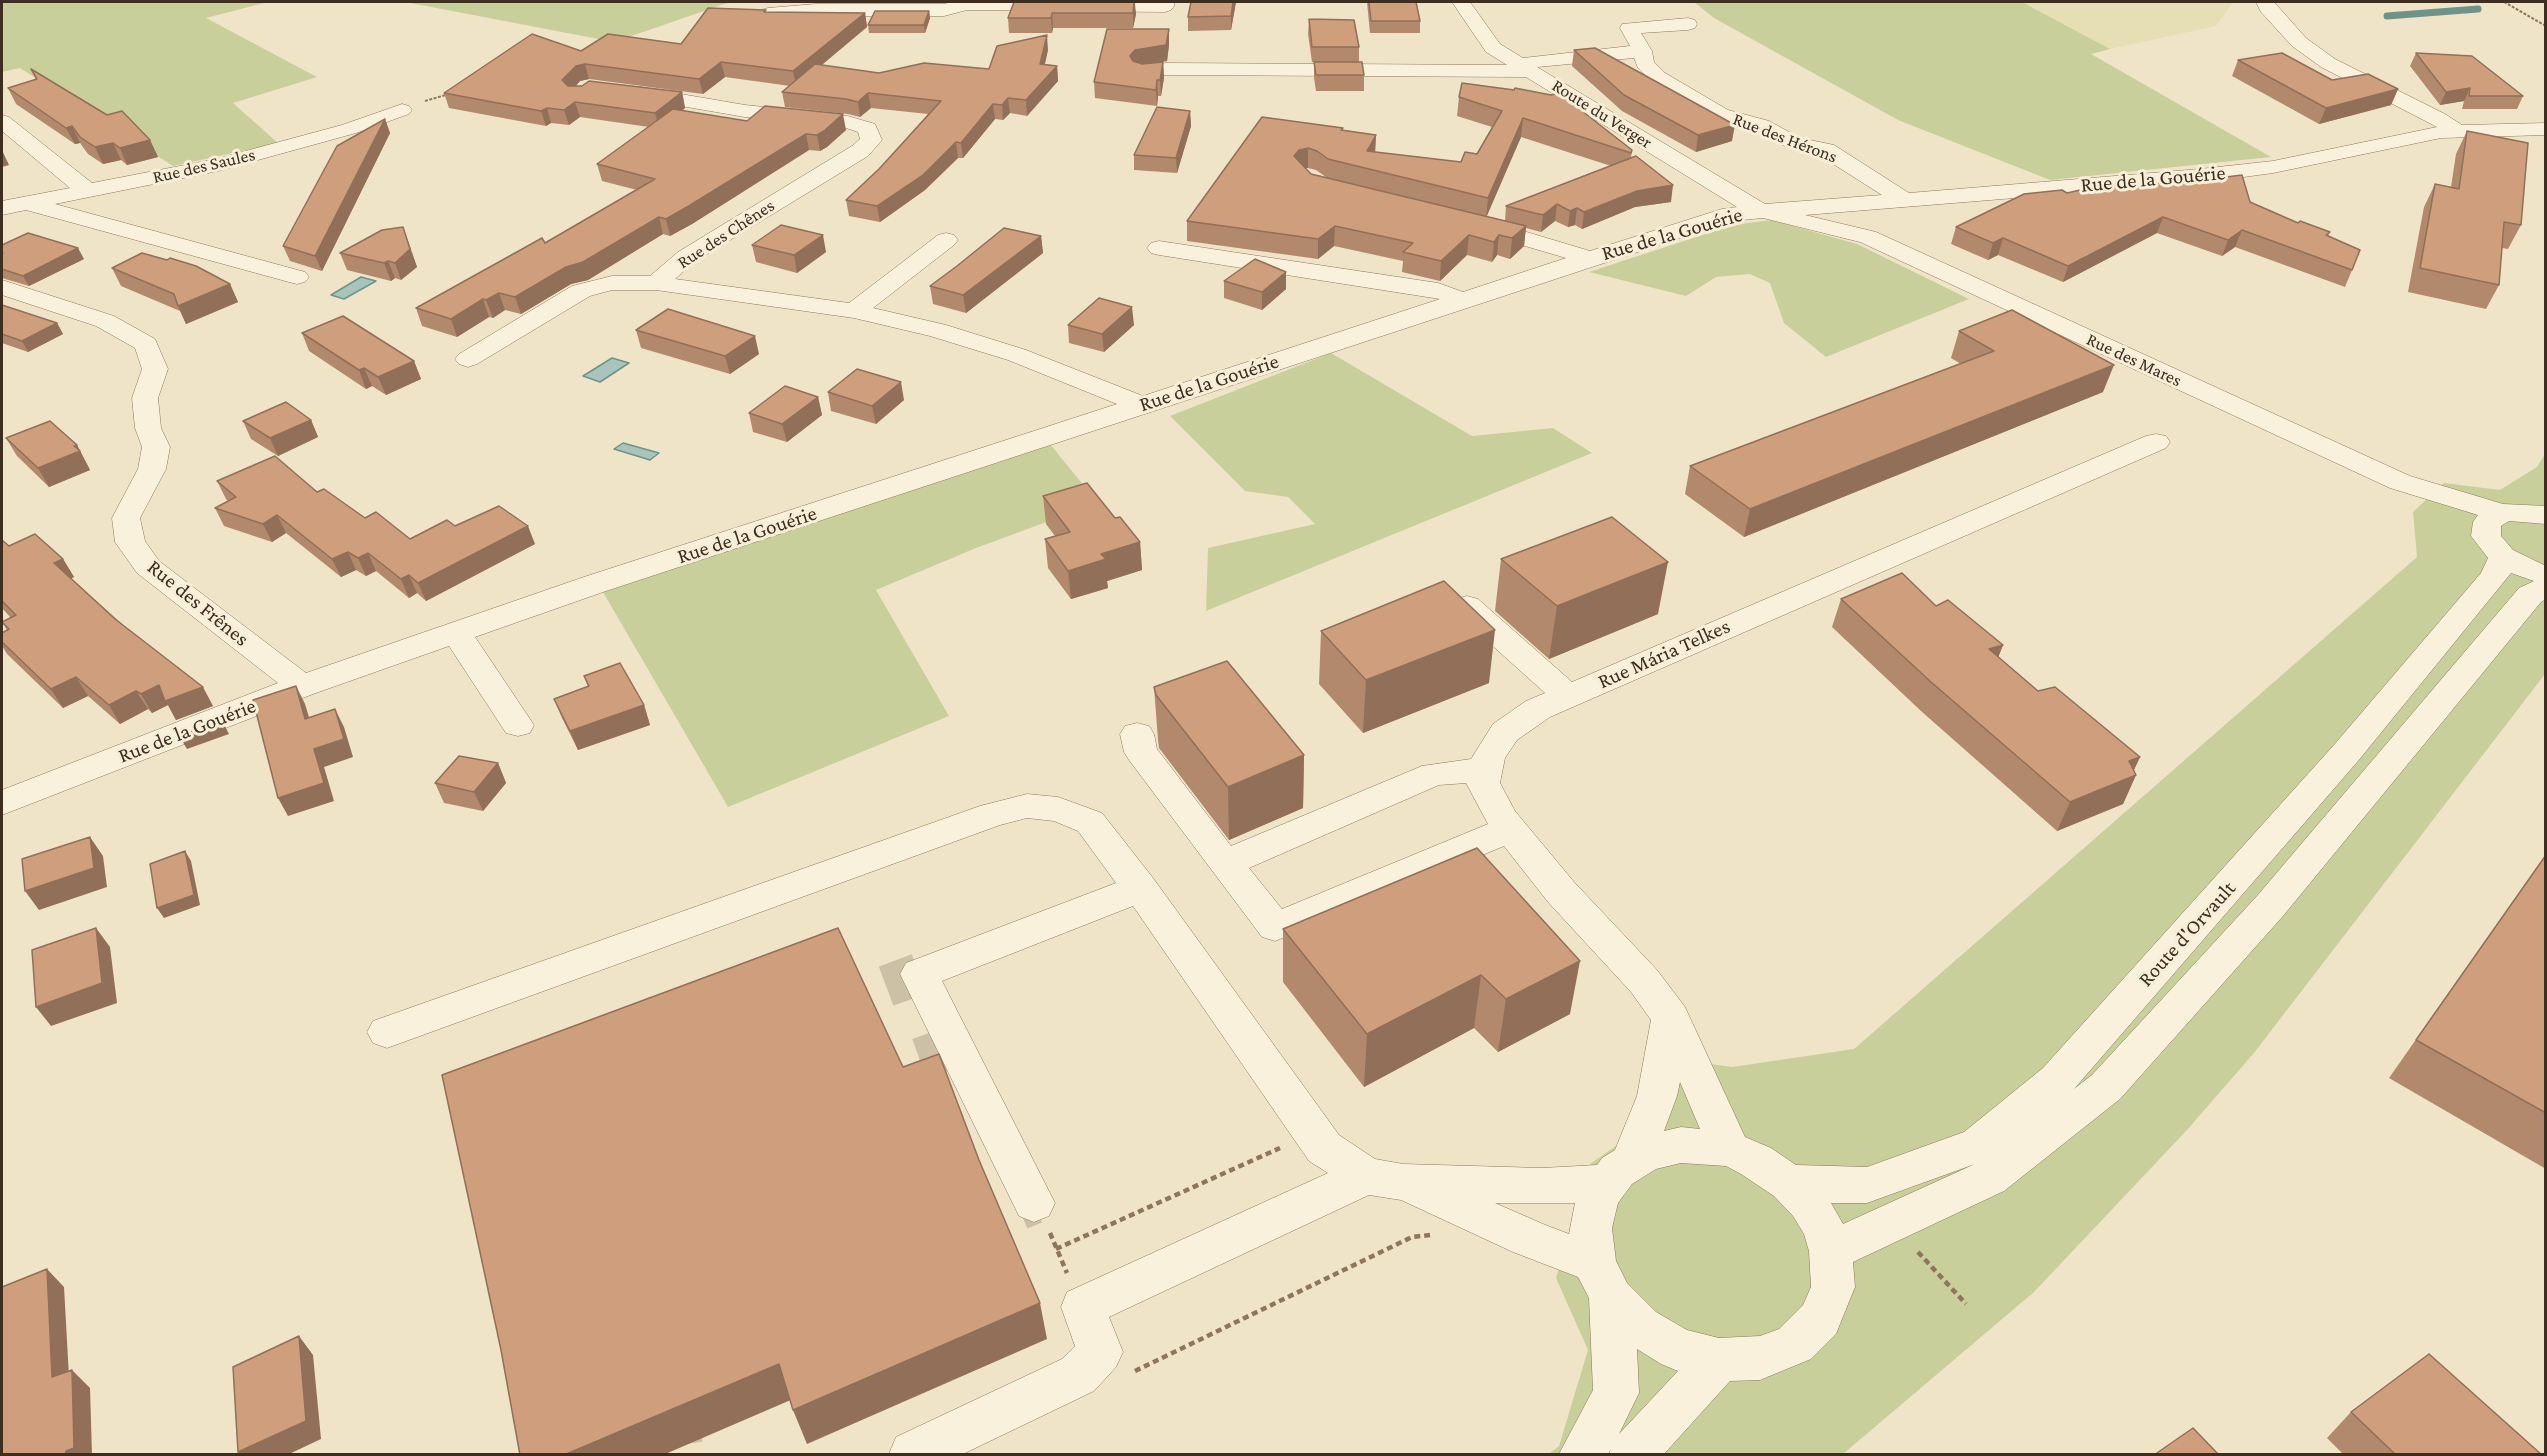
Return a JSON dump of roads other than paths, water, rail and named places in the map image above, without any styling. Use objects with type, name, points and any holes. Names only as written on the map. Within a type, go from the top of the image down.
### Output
[{"type":"street","points":[[768,14],[816,10],[944,10],[966,3],[1165,6],[1165,2]]},
{"type":"street","name":"Route du Verger","points":[[1461,2],[1493,48],[1758,210]]},
{"type":"street","points":[[2265,2],[2299,42],[2328,63],[2438,118],[2455,130]]},
{"type":"street","name":"Rue des Hérons","points":[[1688,24],[1629,28],[1642,51],[1645,64],[1658,77],[1721,114],[1762,125],[1793,143],[1826,150],[1896,192],[1905,200]]},
{"type":"street","points":[[1143,72],[1166,69],[1525,67],[1542,60],[1642,51]]},
{"type":"street","name":"Rue des Chênes","points":[[623,91],[691,100],[745,111],[848,122],[868,128],[871,140],[860,151],[686,257],[656,284]]},
{"type":"street","name":"Rue des Saules","points":[[2,208],[218,165],[349,129],[402,110]]},
{"type":"street","points":[[2,122],[88,191]]},
{"type":"street","name":"Rue de la Gouérie","points":[[2,803],[302,686],[595,584],[1730,214],[2273,167],[2391,141],[2455,130],[2546,129]]},
{"type":"street","points":[[25,203],[297,278]]},
{"type":"street","name":"Rue des Mares","points":[[1856,204],[1848,215],[1853,224],[1868,237]]},
{"type":"street","name":"Rue des Mares","points":[[1758,210],[1868,237],[2400,482],[2497,535],[2530,571],[2546,575]]},
{"type":"street","points":[[1466,222],[1526,237],[1590,258]]},
{"type":"street","points":[[854,310],[946,240]]},
{"type":"street","points":[[1159,248],[1438,290],[1463,300]]},
{"type":"street","points":[[468,359],[581,291],[612,283],[656,284]]},
{"type":"street","name":"Rue des Chênes","points":[[656,284],[854,310],[937,330],[1017,355],[1143,405]]},
{"type":"street","name":"Rue des Frênes","points":[[2,287],[105,321],[146,344],[155,369],[146,398],[148,428],[156,447],[152,469],[126,518],[130,542],[148,567],[302,686]]},
{"type":"street","name":"Rue Mária Telkes","points":[[1485,770],[1488,756],[1505,732],[1538,709],[2156,442]]},
{"type":"street","points":[[2497,535],[2542,512]]},
{"type":"street","name":"Route d'Orvault","points":[[1789,1183],[1867,1185],[1979,1145],[2057,1080],[2346,753],[2495,576],[2497,535]]},
{"type":"street","points":[[1831,1251],[1989,1178],[2106,1087],[2270,906],[2530,595],[2546,587]]},
{"type":"street","points":[[1467,606],[1568,696]]},
{"type":"street","points":[[456,632],[518,725]]},
{"type":"street","points":[[1137,734],[1141,752],[1275,927],[1510,829]]},
{"type":"street","points":[[1225,862],[1434,774],[1485,770],[1483,783],[1502,819],[1562,892],[1644,981],[1671,1018],[1731,1149]]},
{"type":"street","points":[[387,1032],[992,815],[1027,806],[1058,809],[1090,822],[1140,888],[1324,1148],[1384,1179],[1528,1238],[1602,1280],[1640,1328],[1677,1349],[1719,1360],[1760,1358],[1795,1344],[1820,1319],[1833,1287],[1831,1251],[1823,1227],[1808,1203],[1789,1183],[1756,1161],[1731,1149],[1681,1145],[1646,1153],[1619,1173],[1598,1196],[1590,1228],[1602,1280],[1616,1393],[1583,1455]]},
{"type":"street","points":[[1034,1203],[919,974],[1140,888]]},
{"type":"street","points":[[1619,1173],[1657,1096],[1671,1018]]},
{"type":"street","points":[[934,1450],[1078,1375],[1100,1352],[1083,1307],[1384,1179],[1542,1186],[1619,1173]]},
{"type":"street","points":[[1633,1455],[1719,1360]]},
{"type":"water","points":[[361,277],[376,281],[344,299],[331,295]]},
{"type":"water","points":[[612,358],[629,363],[600,382],[583,376]]},
{"type":"water","points":[[623,443],[659,453],[650,460],[614,449]]},
{"type":"waterway","points":[[2387,16],[2478,9]]},
{"type":"tunnel","points":[[827,1008],[919,974]]},
{"type":"tunnel","points":[[860,1080],[955,1046]]},
{"type":"tunnel","points":[[923,1143],[992,1117]]},
{"type":"tunnel","points":[[961,1233],[1034,1203]]},
{"type":"tunnel","points":[[676,1403],[683,1454]]}]
